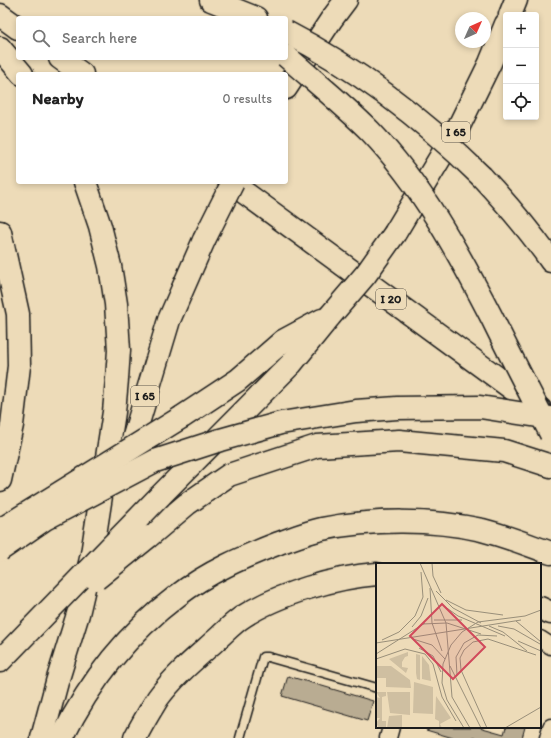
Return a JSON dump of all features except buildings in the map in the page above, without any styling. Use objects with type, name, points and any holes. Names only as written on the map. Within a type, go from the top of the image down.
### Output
[{"type":"highway","points":[[208,0],[233,16]]},
{"type":"highway","points":[[211,0],[251,16]]},
{"type":"highway","points":[[288,85],[346,0]]},
{"type":"highway","points":[[511,12],[516,0]]},
{"type":"highway","points":[[0,15],[16,27]]},
{"type":"highway","name":"I 65","points":[[0,661],[291,364],[366,274],[395,233],[458,128],[490,63],[503,31]]},
{"type":"highway","points":[[288,33],[332,57],[393,98],[450,146],[482,177],[513,211],[551,261]]},
{"type":"highway","points":[[0,48],[20,72]]},
{"type":"highway","points":[[288,58],[370,131],[398,164],[424,199],[442,225],[473,282],[551,434]]},
{"type":"highway","points":[[63,60],[79,72]]},
{"type":"highway","points":[[86,184],[100,226],[110,266],[116,304],[119,350],[118,379],[114,412],[92,554]]},
{"type":"highway","name":"I 65","points":[[42,738],[57,682],[78,614],[92,554],[125,464],[169,320],[230,184]]},
{"type":"highway","name":"I 20","points":[[234,184],[551,417]]},
{"type":"highway","points":[[0,232],[18,314],[19,366],[12,425],[0,480]]},
{"type":"highway","points":[[0,530],[182,417],[238,380],[283,341],[330,316]]},
{"type":"highway","points":[[0,550],[45,519],[155,461],[220,440],[281,424],[356,411],[397,408],[480,408],[551,417]]},
{"type":"highway","points":[[30,630],[99,577],[187,504],[229,475],[317,446],[400,441],[504,451],[551,466]]},
{"type":"highway","points":[[62,738],[94,682],[117,653],[144,625],[177,596],[210,574],[244,556],[322,529],[405,521],[442,524],[482,530],[551,553]]},
{"type":"highway","points":[[136,738],[144,720],[159,697],[193,660],[243,616],[272,601],[305,589],[346,579],[376,574]]},
{"type":"highway","points":[[541,608],[551,613]]},
{"type":"street","points":[[541,640],[551,646]]},
{"type":"street","points":[[548,738],[551,727]]},
{"type":"street","points":[[388,738],[391,728]]},
{"type":"lane","points":[[240,738],[263,657],[268,657],[376,688]]}]
